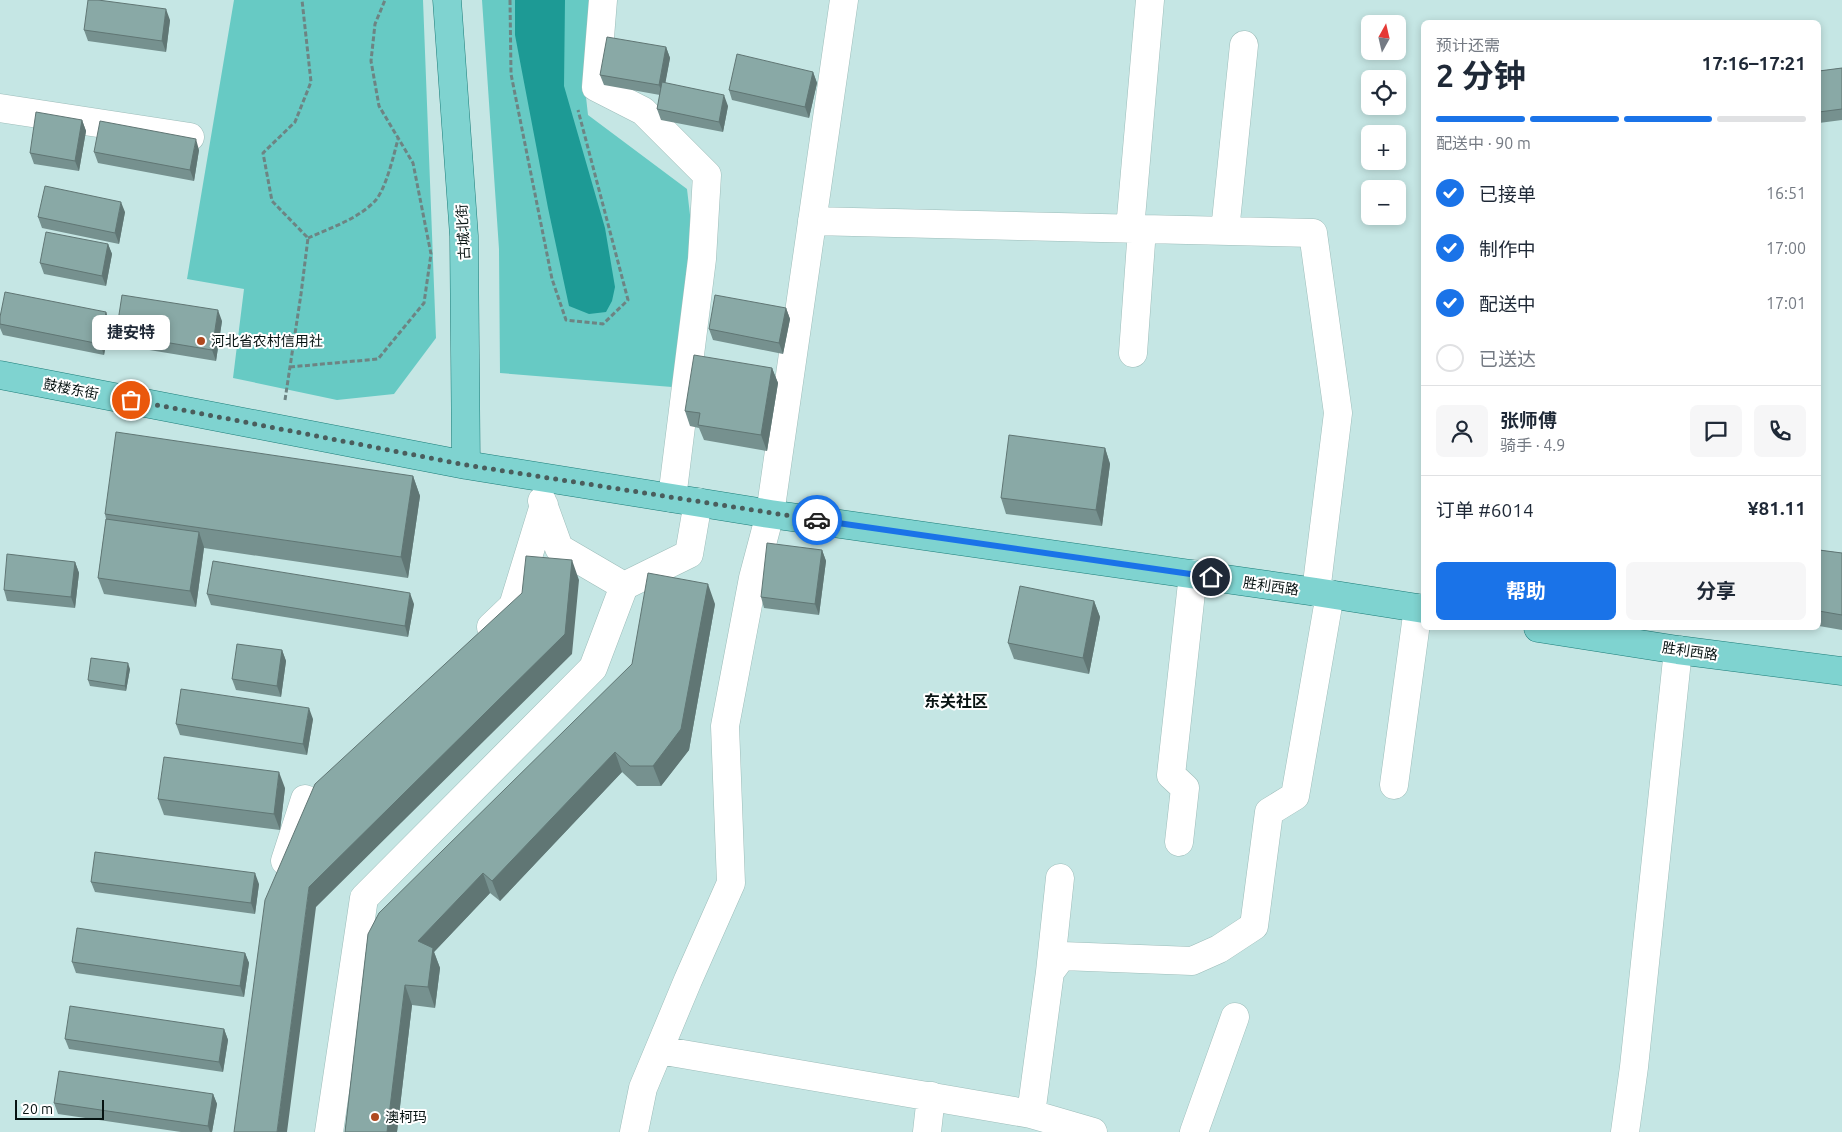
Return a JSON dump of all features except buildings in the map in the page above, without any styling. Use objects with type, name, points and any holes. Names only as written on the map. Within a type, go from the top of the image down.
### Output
[{"type":"main road","name":"古城北街","points":[[447,0],[464,236],[466,465]]},
{"type":"main road","name":"鼓楼东街","points":[[0,375],[466,465]]},
{"type":"main road","name":"胜利西路","points":[[466,465],[770,514],[1193,574],[1421,609]]},
{"type":"main road","name":"胜利西路","points":[[1551,630],[1678,650],[1842,671]]},
{"type":"street","points":[[329,1132],[364,898],[593,668],[624,586],[689,554],[685,500],[707,175],[642,111],[596,87],[604,0]]},
{"type":"street","points":[[634,1132],[643,1088],[731,883],[725,726],[753,578],[770,514],[844,0]]},
{"type":"street","points":[[1133,353],[1136,229],[1150,0]]},
{"type":"street","points":[[1225,231],[1244,45]]},
{"type":"street","points":[[0,108],[190,137]]},
{"type":"street","points":[[812,221],[1313,233],[1338,413],[1323,593],[1295,796],[1269,812],[1254,926],[1219,949],[1192,961],[1062,956],[1050,972]]},
{"type":"street","points":[[533,476],[559,548],[624,586]]},
{"type":"street","points":[[472,646],[514,606],[544,505]]},
{"type":"street","points":[[1180,842],[1185,788],[1171,775],[1193,574]]},
{"type":"street","points":[[1394,785],[1421,609]]},
{"type":"street","points":[[1625,1132],[1634,1067],[1678,650]]},
{"type":"street","points":[[277,885],[305,799]]},
{"type":"street","points":[[1031,1114],[1050,972],[1060,878]]},
{"type":"street","points":[[1194,1132],[1234,1017]]},
{"type":"street","points":[[659,1050],[1031,1114],[1093,1132]]},
{"type":"street","points":[[927,1132],[931,1096]]},
{"type":"path","points":[[302,0],[311,82],[295,122],[263,153],[272,200],[308,238]]},
{"type":"path","points":[[290,367],[378,359],[424,303],[431,254],[413,162],[379,106],[371,62],[375,24],[385,0]]},
{"type":"path","points":[[510,0],[511,74],[552,279],[566,320],[603,324],[628,300],[576,104]]},
{"type":"path","points":[[308,238],[358,215],[376,200],[390,169],[398,139]]},
{"type":"path","points":[[281,429],[308,238]]},
{"type":"shaded area","points":[[234,0],[423,0],[436,338],[394,394],[337,400],[233,378],[244,289],[187,279]]},
{"type":"shaded area","points":[[482,0],[590,0],[584,79],[588,115],[687,189],[695,258],[672,387],[500,373],[499,249]]},
{"type":"shaded area","points":[[515,0],[565,0],[564,86],[605,228],[615,287],[612,301],[606,312],[589,314],[569,306],[515,35]]},
{"type":"way so far","points":[[131,400],[466,465],[817,520]]},
{"type":"place","name":"河北省农村信用社","points":[[201,341]]},
{"type":"place","name":"捷安特","points":[[131,400]]},
{"type":"place","name":"澳柯玛","points":[[375,1117]]},
{"type":"district","name":"东关社区","points":[[956,701]]},
{"type":"route","points":[[817,520],[1211,577]]}]
